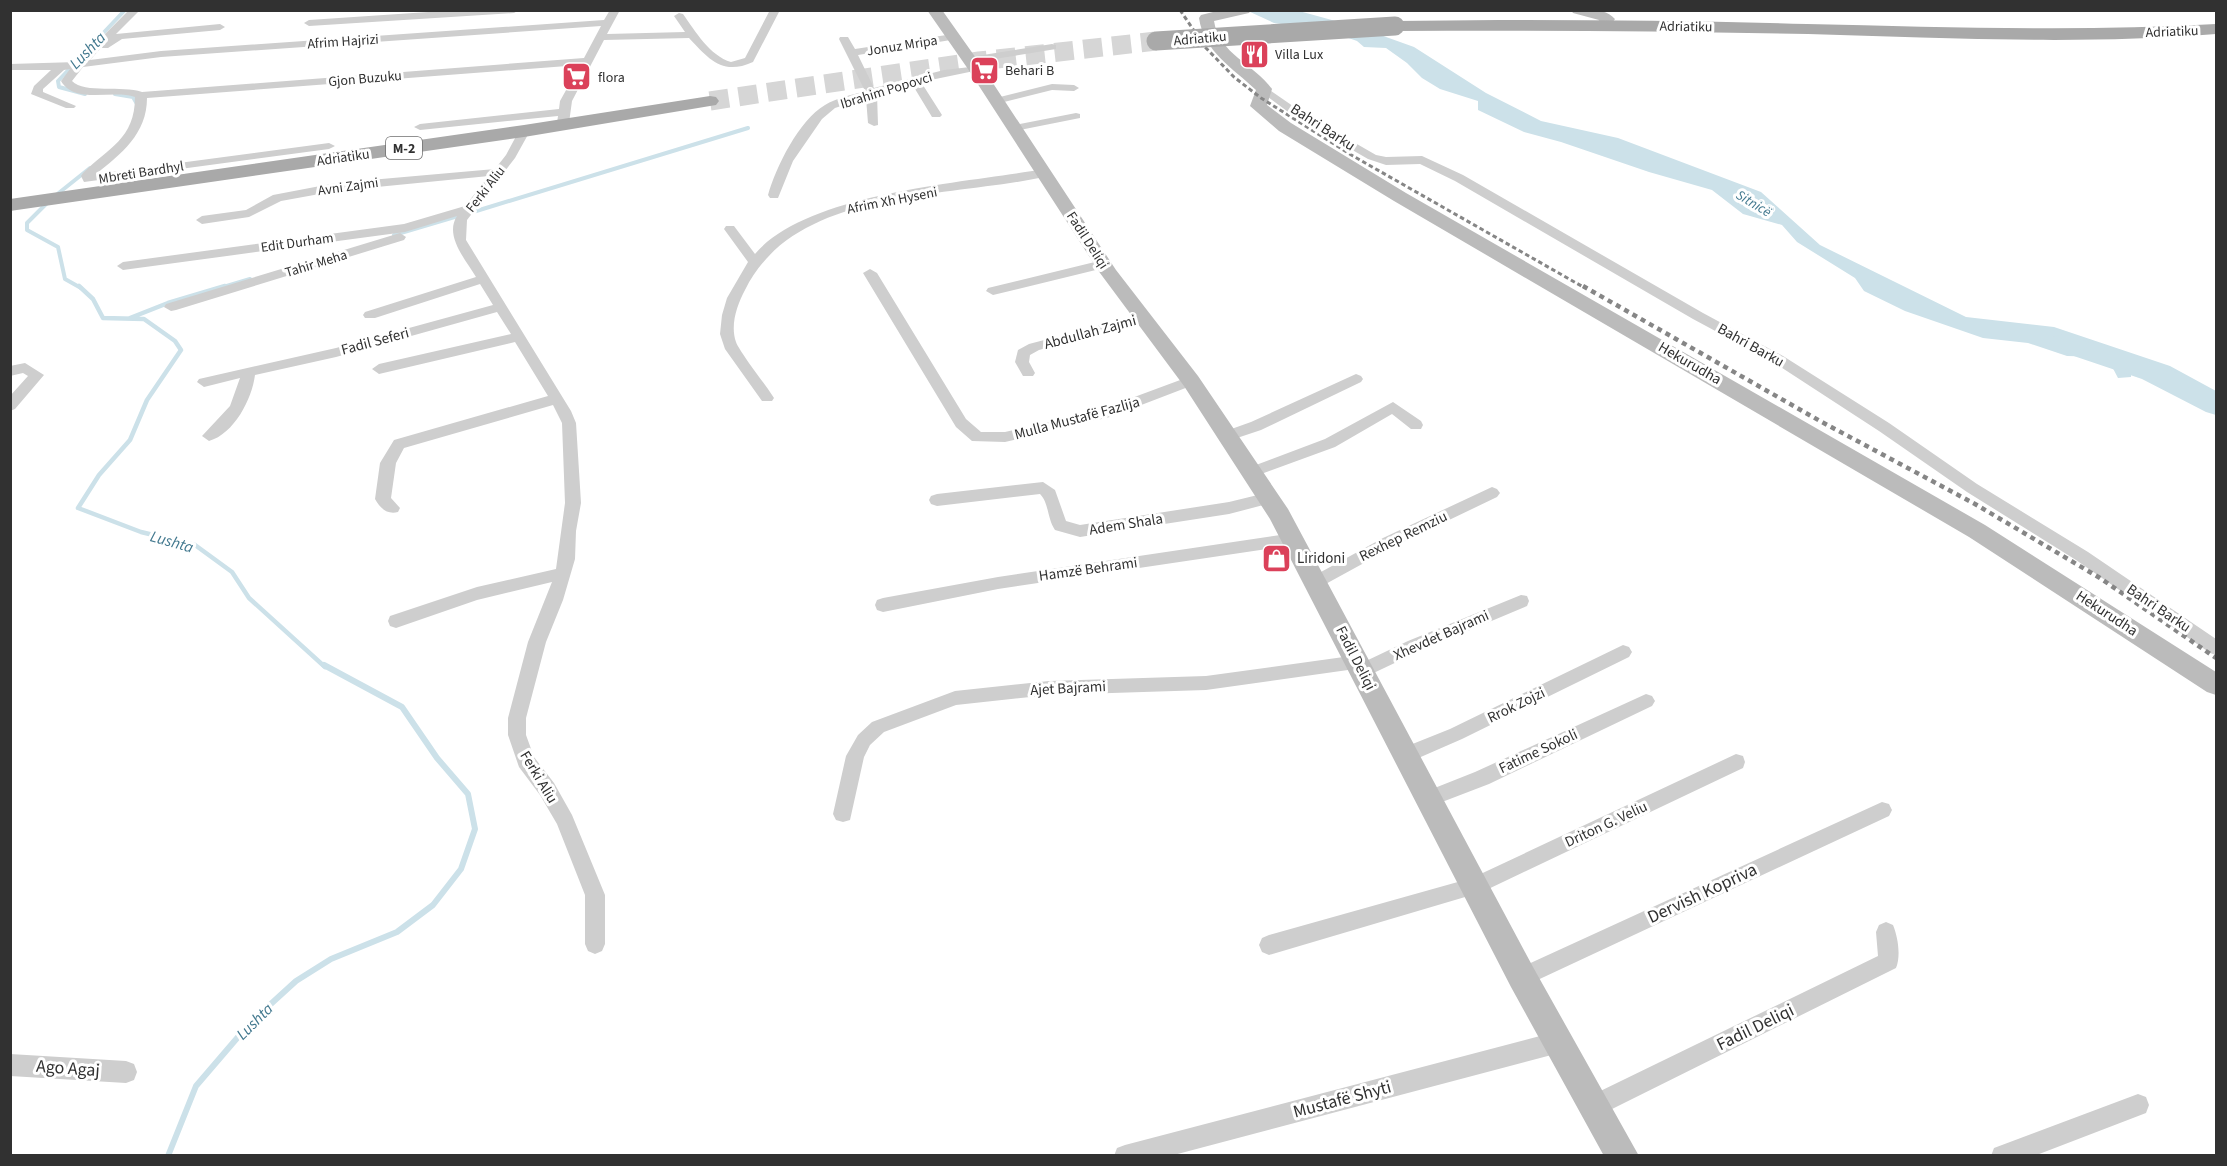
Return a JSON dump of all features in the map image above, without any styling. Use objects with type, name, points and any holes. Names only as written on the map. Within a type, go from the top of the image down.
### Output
[{"type":"main road","name":"Adriatiku","points":[[1156,41],[1578,15],[1648,25],[1981,34],[2099,33],[2217,28]]},
{"type":"main road","name":"Adriatiku","points":[[10,205],[524,131],[564,118],[710,101]]},
{"type":"street","points":[[70,106],[37,94],[38,88],[118,10]]},
{"type":"street","points":[[135,10],[89,54],[66,81],[73,89],[125,90],[141,94]]},
{"type":"street","points":[[309,23],[514,10]]},
{"type":"street","points":[[420,127],[564,118],[566,101],[615,10]]},
{"type":"street","points":[[679,16],[716,60],[726,65],[743,64],[749,60],[775,10]]},
{"type":"street","name":"Fadil Deliqi","points":[[934,10],[1015,128],[1103,264],[1191,381],[1270,498],[1294,539],[1522,977],[1623,1155]]},
{"type":"street","points":[[1241,11],[1203,14],[1206,29],[1223,53],[1264,89]]},
{"type":"street","name":"Afrim Hajrizi","points":[[10,67],[61,68],[123,58],[229,48],[607,23]]},
{"type":"street","points":[[89,54],[99,51],[119,36],[220,27]]},
{"type":"street","points":[[602,37],[692,34]]},
{"type":"street","name":"Jonuz Mripa","points":[[851,53],[953,37]]},
{"type":"street","name":"Jonuz Mripa","points":[[844,39],[871,92]]},
{"type":"street","name":"Ibrahim Popovci","points":[[774,195],[788,160],[827,108],[871,92],[972,64],[1052,47]]},
{"type":"street","name":"Gjon Buzuku","points":[[141,94],[589,61]]},
{"type":"street","points":[[915,80],[936,115]]},
{"type":"street","points":[[996,101],[1052,87],[1074,88]]},
{"type":"street","name":"Bahri Barku","points":[[1264,89],[1299,115],[1372,157],[1386,161],[1422,160],[1460,178],[1698,316],[1778,359],[1884,427],[1972,488],[2082,556],[2217,648]]},
{"type":"street","name":"Hekurudha","points":[[1264,89],[1258,106],[1285,128],[1977,531],[2217,685]]},
{"type":"street","points":[[871,92],[874,123]]},
{"type":"street","name":"Mbreti Bardhyl","points":[[141,94],[140,109],[134,128],[121,148],[92,171],[87,176],[88,179],[328,146]]},
{"type":"street","points":[[1015,128],[1076,116]]},
{"type":"street","name":"Ferki Aliu","points":[[524,131],[511,156],[465,214],[460,240],[569,423],[573,503],[568,531],[567,560],[555,600],[537,642],[517,718],[517,735],[526,761],[547,789],[565,821],[595,895],[595,944]]},
{"type":"street","name":"Avni Zajmi","points":[[202,220],[249,213],[277,198],[325,189],[424,177],[499,172]]},
{"type":"street","name":"Afrim Xh Hyseni","points":[[767,398],[730,346],[727,332],[728,316],[735,295],[754,261],[780,237],[835,211],[884,199],[1044,173]]},
{"type":"street","name":"Edit Durham","points":[[123,266],[391,231],[465,214]]},
{"type":"street","name":"Tahir Meha","points":[[171,307],[465,214]]},
{"type":"street","points":[[730,229],[754,261]]},
{"type":"street","points":[[993,291],[1103,264]]},
{"type":"street","name":"Mulla Mustafë Fazlija","points":[[870,273],[960,423],[977,437],[1005,437],[1106,413],[1191,381]]},
{"type":"street","points":[[370,315],[484,279]]},
{"type":"street","name":"Fadil Seferi","points":[[204,382],[248,373],[501,307]]},
{"type":"street","name":"Abdullah Zajmi","points":[[1028,373],[1022,362],[1023,353],[1143,318]]},
{"type":"street","points":[[379,369],[518,337]]},
{"type":"street","points":[[10,371],[25,368],[37,375],[10,406]]},
{"type":"street","points":[[208,436],[227,421],[239,406],[247,386],[248,373]]},
{"type":"street","points":[[1228,436],[1256,426],[1356,379]]},
{"type":"street","points":[[392,508],[383,500],[385,476],[389,457],[399,444],[556,399]]},
{"type":"street","points":[[1252,472],[1330,443],[1393,407],[1416,424]]},
{"type":"street","name":"Adem Shala","points":[[937,500],[1043,488],[1051,497],[1057,524],[1061,528],[1080,531],[1229,508],[1270,498]]},
{"type":"street","name":"Rexhep Remziu","points":[[1316,582],[1389,542],[1492,493]]},
{"type":"street","name":"Hamzë Behrami","points":[[883,605],[998,583],[1294,539]]},
{"type":"street","points":[[396,621],[445,603],[500,587],[561,574]]},
{"type":"street","name":"Xhevdet Bajrami","points":[[1360,667],[1521,601]]},
{"type":"street","name":"Rrok Zojzi","points":[[1407,755],[1456,734],[1623,652]]},
{"type":"street","name":"Ajet Bajrami","points":[[843,814],[855,756],[864,740],[878,727],[945,701],[983,694],[1049,688],[1206,683],[1360,667]]},
{"type":"street","name":"Fatime Sokoli","points":[[1429,799],[1482,778],[1646,701]]},
{"type":"street","name":"Driton G. Veliu","points":[[1475,886],[1737,762]]},
{"type":"street","name":"Dervish Kopriva","points":[[1522,977],[1882,810]]},
{"type":"street","points":[[1269,945],[1475,886]]},
{"type":"street","name":"Fadil Deliqi","points":[[1594,1106],[1889,961],[1886,932]]},
{"type":"street","name":"Mustafë Shyti","points":[[1125,1155],[1559,1042]]},
{"type":"street","name":"Ago Agaj","points":[[10,1065],[126,1072]]},
{"type":"street","points":[[2002,1155],[2138,1105]]},
{"type":"water","points":[[1248,11],[1299,11],[1361,28],[1414,47],[1486,93],[1541,121],[1618,138],[1761,192],[1820,245],[1966,317],[2054,327],[2170,366],[2216,391],[2216,401],[2211,398],[2197,403],[2166,381],[2131,370],[2131,377],[2118,378],[2107,357],[2067,356],[2028,343],[1983,338],[1905,311],[1864,291],[1855,278],[1797,242],[1782,225],[1743,214],[1712,190],[1524,132],[1478,110],[1478,101],[1440,89],[1422,78],[1407,63],[1386,48],[1364,47],[1357,41],[1326,30],[1274,23]]},
{"type":"waterway","name":"Lushta","points":[[85,94],[59,87],[58,81],[125,10]]},
{"type":"waterway","name":"Lushta","points":[[115,94],[133,97],[137,104]]},
{"type":"waterway","points":[[473,212],[748,128]]},
{"type":"waterway","name":"Lushta","points":[[55,196],[90,168]]},
{"type":"waterway","name":"Lushta","points":[[48,202],[27,223],[27,230],[58,247],[65,279],[81,288]]},
{"type":"waterway","points":[[394,235],[458,216]]},
{"type":"waterway","points":[[220,288],[250,279]]},
{"type":"waterway","name":"Lushta","points":[[79,286],[93,299],[103,318],[144,319],[175,341],[181,350],[147,400],[130,440],[99,475],[78,508],[141,532],[195,545],[232,572],[249,598],[325,667]]},
{"type":"waterway","points":[[130,318],[168,303],[225,286]]},
{"type":"waterway","name":"Sitnicë","points":[[2063,343],[2152,372],[2216,405]]},
{"type":"waterway","name":"Lushta","points":[[168,1156],[196,1086],[250,1023],[296,981],[331,959],[397,932],[433,905],[461,869],[475,829],[468,794],[437,758],[402,707],[324,665]]},
{"type":"tunnel","points":[[710,101],[979,61],[1156,41]]},
{"type":"railway","points":[[1180,10],[1205,47],[1234,77],[1261,98],[1353,156],[1585,288]]},
{"type":"railway","points":[[1583,286],[1820,421],[1975,504],[2100,578],[2216,658]]},
{"type":"place","name":"Villa Lux","points":[[1254,54]]},
{"type":"place","name":"Behari B","points":[[984,70]]},
{"type":"place","name":"flora","points":[[577,77]]},
{"type":"place","name":"Liridoni","points":[[1276,558]]}]
